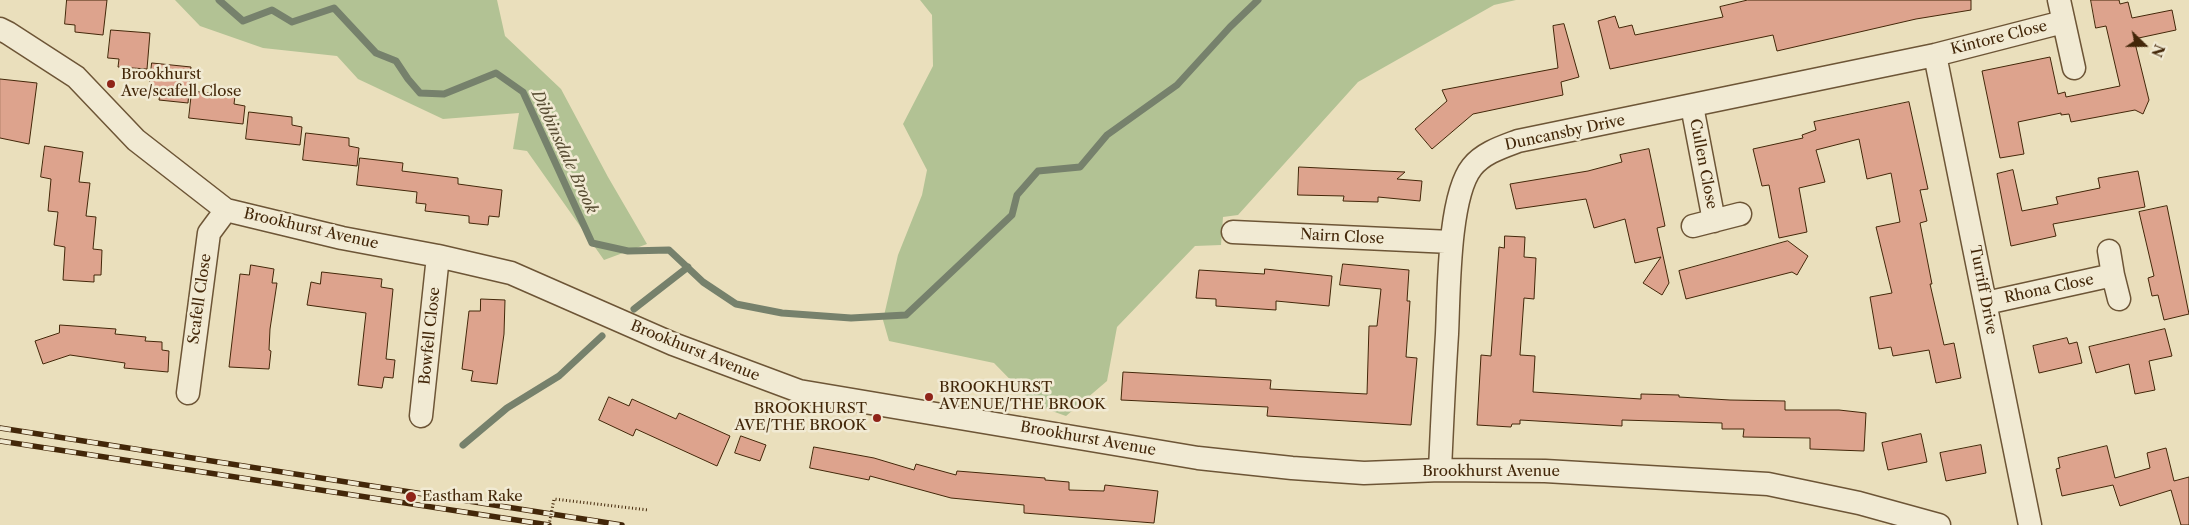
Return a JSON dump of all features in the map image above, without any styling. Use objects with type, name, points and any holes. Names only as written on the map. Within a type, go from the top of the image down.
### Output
[{"type":"street","name":"Kintore Close","points":[[2059,0],[2074,68]]},
{"type":"street","name":"Kintore Close","points":[[1935,54],[2063,22]]},
{"type":"street","name":"Brookhurst Avenue","points":[[0,29],[8,32],[76,77],[136,140],[226,210],[342,238],[438,256],[511,273],[673,344],[799,391],[1198,458],[1292,468],[1364,473],[1440,470],[1544,471],[1768,484],[1859,503],[1939,525]]},
{"type":"street","name":"Duncansby Drive","points":[[1440,470],[1451,242],[1458,203],[1472,167],[1493,150],[1518,141],[1935,54]]},
{"type":"street","name":"Turriff Drive","points":[[1935,54],[2030,525]]},
{"type":"street","name":"Cullen Close","points":[[1692,106],[1704,224],[1740,214]]},
{"type":"street","name":"Scafell Close","points":[[188,393],[209,233],[226,210]]},
{"type":"street","name":"Nairn Close","points":[[1233,232],[1451,242]]},
{"type":"street","name":"Rhona Close","points":[[2109,251],[2119,299]]},
{"type":"street","name":"Bowfell Close","points":[[421,416],[438,256]]},
{"type":"street","name":"Rhona Close","points":[[1986,303],[2113,275]]},
{"type":"path","points":[[549,525],[554,499],[648,510]]},
{"type":"green space","points":[[175,0],[497,0],[505,36],[561,89],[608,177],[647,244],[604,260],[527,151],[513,149],[519,113],[443,119],[358,79],[337,56],[263,48],[200,26]]},
{"type":"green space","points":[[920,0],[1516,0],[1494,5],[1358,82],[1238,215],[1223,217],[1221,245],[1195,246],[1117,327],[1107,381],[1066,416],[1035,405],[994,363],[889,341],[883,320],[898,255],[922,195],[927,170],[903,124],[933,66],[932,15]]},
{"type":"building","points":[[67,0],[107,0],[103,35],[75,32],[75,25],[65,24]]},
{"type":"building","points":[[1748,0],[1971,0],[1971,10],[1916,19],[1777,51],[1773,35],[1610,69],[1598,21],[1615,16],[1619,28],[1632,25],[1635,35],[1723,17],[1720,7]]},
{"type":"building","points":[[2091,0],[2119,0],[2120,4],[2128,2],[2132,18],[2172,10],[2176,30],[2134,39],[2149,100],[2143,114],[2135,110],[2071,122],[2069,114],[2061,115],[2061,113],[2018,122],[2024,154],[2000,158],[1982,71],[2050,57],[2058,94],[2065,92],[2066,97],[2120,86],[2106,26],[2096,28]]},
{"type":"building","points":[[1564,24],[1579,77],[1561,82],[1563,95],[1473,114],[1432,149],[1415,129],[1447,101],[1442,90],[1558,68],[1553,26]]},
{"type":"building","points":[[111,30],[150,33],[147,69],[118,67],[119,59],[108,58]]},
{"type":"building","points":[[152,63],[191,67],[188,103],[159,100],[160,93],[149,92]]},
{"type":"building","points":[[0,79],[37,83],[29,144],[0,138]]},
{"type":"building","points":[[192,91],[235,96],[234,104],[245,106],[243,124],[189,118]]},
{"type":"building","points":[[1909,102],[1928,189],[1920,190],[1927,221],[1920,223],[1932,284],[1930,284],[1944,345],[1954,343],[1961,378],[1936,383],[1929,350],[1893,356],[1891,347],[1879,349],[1870,297],[1892,293],[1876,227],[1900,222],[1891,173],[1867,179],[1859,139],[1816,150],[1825,182],[1799,188],[1807,232],[1779,238],[1769,185],[1762,186],[1753,149],[1803,138],[1802,135],[1816,130],[1814,122]]},
{"type":"building","points":[[249,112],[292,117],[292,125],[302,127],[300,145],[246,139]]},
{"type":"building","points":[[306,133],[349,138],[349,146],[359,148],[357,166],[303,160]]},
{"type":"building","points":[[45,146],[83,152],[79,182],[90,183],[86,216],[96,217],[93,249],[102,250],[101,275],[94,275],[94,282],[63,280],[65,247],[54,245],[58,212],[48,211],[51,179],[41,177]]},
{"type":"building","points":[[1649,149],[1665,226],[1657,228],[1669,283],[1662,295],[1643,283],[1661,257],[1635,263],[1625,219],[1594,228],[1586,199],[1516,209],[1510,184],[1588,171],[1622,162],[1620,155]]},
{"type":"building","points":[[360,158],[403,163],[402,171],[458,178],[458,184],[502,190],[499,217],[489,216],[488,225],[469,223],[469,216],[425,211],[426,204],[416,203],[417,192],[357,185]]},
{"type":"building","points":[[1299,167],[1405,172],[1397,179],[1422,181],[1420,201],[1378,197],[1378,202],[1343,201],[1344,196],[1298,195]]},
{"type":"building","points":[[2013,170],[2022,211],[2058,204],[2056,197],[2100,188],[2098,178],[2138,171],[2145,207],[2053,224],[2056,236],[2011,246],[1997,174]]},
{"type":"building","points":[[2167,206],[2189,314],[2164,320],[2158,295],[2152,296],[2148,278],[2154,276],[2139,212]]},
{"type":"building","points":[[1505,236],[1525,237],[1524,257],[1536,258],[1534,299],[1524,298],[1520,355],[1535,356],[1533,392],[1641,399],[1641,394],[1679,395],[1679,397],[1730,400],[1785,401],[1785,410],[1839,410],[1866,413],[1864,451],[1810,449],[1810,438],[1743,437],[1744,429],[1722,429],[1722,423],[1622,420],[1622,426],[1520,420],[1520,424],[1512,424],[1511,427],[1477,425],[1481,355],[1491,356],[1499,247],[1504,248]]},
{"type":"building","points":[[1788,241],[1808,256],[1797,275],[1792,272],[1686,299],[1679,271]]},
{"type":"building","points":[[1343,264],[1409,270],[1407,301],[1410,301],[1406,357],[1417,358],[1411,425],[1267,416],[1268,407],[1121,400],[1123,372],[1271,380],[1270,389],[1367,394],[1369,326],[1377,326],[1381,289],[1340,285]]},
{"type":"building","points":[[251,265],[274,269],[272,283],[277,283],[270,329],[269,350],[271,351],[269,369],[229,367],[240,274],[249,275]]},
{"type":"building","points":[[1265,269],[1332,276],[1329,306],[1276,301],[1276,310],[1216,306],[1216,299],[1196,298],[1199,270],[1264,274]]},
{"type":"building","points":[[322,272],[382,279],[381,287],[393,289],[386,359],[395,360],[393,378],[384,377],[382,388],[358,385],[366,313],[307,305],[311,282],[320,284]]},
{"type":"building","points":[[481,299],[505,300],[504,334],[497,384],[471,381],[473,371],[462,369],[469,311],[480,311]]},
{"type":"building","points":[[60,325],[116,329],[115,334],[146,337],[145,341],[162,342],[162,350],[169,351],[168,372],[124,368],[125,363],[70,355],[43,364],[35,341],[59,333]]},
{"type":"building","points":[[2165,329],[2172,356],[2149,361],[2155,390],[2135,394],[2129,364],[2096,373],[2089,347]]},
{"type":"building","points":[[2067,338],[2069,344],[2077,342],[2082,363],[2039,373],[2033,346]]},
{"type":"building","points":[[609,397],[629,406],[632,399],[676,419],[679,413],[730,436],[717,466],[636,429],[633,436],[599,420]]},
{"type":"building","points":[[1921,434],[1927,462],[1888,470],[1882,443]]},
{"type":"building","points":[[741,436],[766,445],[760,461],[735,453]]},
{"type":"building","points":[[1981,445],[1986,473],[1946,481],[1940,453]]},
{"type":"building","points":[[2107,446],[2115,478],[2150,468],[2147,453],[2166,448],[2174,481],[2189,477],[2189,525],[2181,525],[2171,490],[2120,506],[2113,485],[2062,496],[2056,469],[2060,468],[2058,458]]},
{"type":"building","points":[[814,447],[874,458],[914,470],[916,464],[956,475],[957,471],[1045,478],[1045,480],[1069,482],[1069,490],[1104,491],[1105,485],[1158,491],[1154,523],[1024,513],[1024,505],[951,498],[870,476],[869,480],[810,468]]},
{"type":"waterway","name":"Dibbinsdale Brook","points":[[219,0],[243,21],[272,10],[292,22],[334,8],[376,53],[396,61],[420,93],[444,94],[496,73],[523,92],[592,243],[628,251],[669,250],[703,282],[736,304],[782,313],[851,318],[906,315],[1012,215],[1017,195],[1038,171],[1080,167],[1107,135],[1177,85],[1230,27],[1258,0]]},
{"type":"waterway","name":"Dibbinsdale Brook","points":[[634,309],[688,267]]},
{"type":"waterway","name":"Dibbinsdale Brook","points":[[463,445],[507,408],[559,376],[602,336]]},
{"type":"railway","points":[[0,428],[622,525]]},
{"type":"railway","points":[[0,441],[549,525]]},
{"type":"place","name":"Brookhurst Ave/scafell Close","points":[[111,84]]},
{"type":"place","name":"BROOKHURST AVENUE/THE BROOK","points":[[929,397]]},
{"type":"place","name":"BROOKHURST AVE/THE BROOK","points":[[877,418]]},
{"type":"place","name":"Eastham Rake","points":[[411,497]]}]
